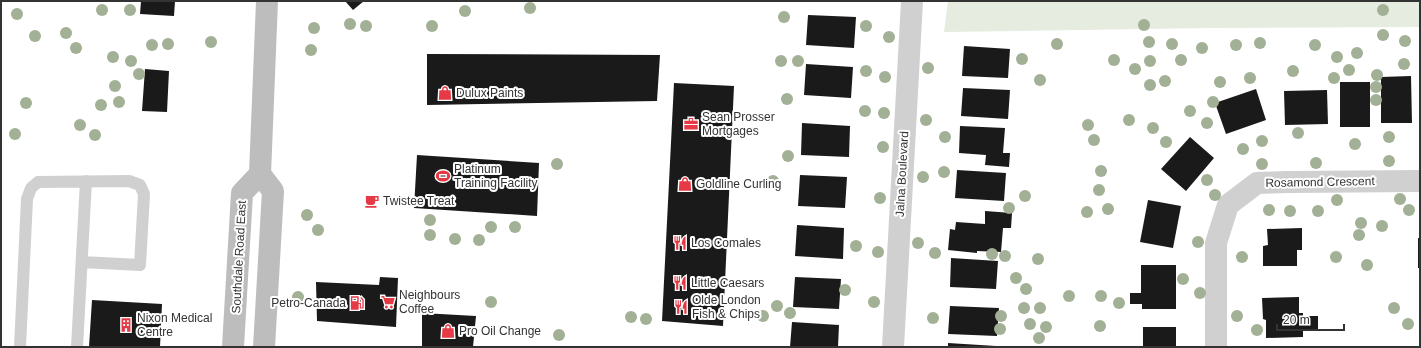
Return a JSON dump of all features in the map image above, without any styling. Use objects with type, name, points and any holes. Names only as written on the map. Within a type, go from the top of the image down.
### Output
[{"type":"main road","points":[[264,347],[273,191],[260,174],[267,1]]},
{"type":"main road","name":"Southdale Road East","points":[[233,347],[242,193],[260,174]]},
{"type":"street","name":"Jalna Boulevard","points":[[893,347],[912,1]]},
{"type":"street","name":"Rosamond Crescent","points":[[1216,347],[1216,243],[1228,205],[1257,183],[1420,181]]},
{"type":"lane","points":[[77,347],[86,181]]},
{"type":"lane","points":[[20,347],[27,199],[31,188],[38,182],[86,181],[129,181],[140,186],[144,194],[140,265],[82,262]]},
{"type":"shaded area","points":[[948,1],[1420,1],[1420,27],[1209,28],[944,32]]},
{"type":"building","points":[[141,1],[175,1],[174,16],[140,14]]},
{"type":"building","points":[[345,1],[364,1],[353,10]]},
{"type":"building","points":[[808,15],[856,17],[854,48],[806,45]]},
{"type":"building","points":[[964,46],[1010,49],[1008,78],[962,76]]},
{"type":"building","points":[[427,54],[660,55],[657,101],[427,105]]},
{"type":"building","points":[[806,64],[853,67],[851,98],[804,95]]},
{"type":"building","points":[[145,69],[169,71],[167,112],[142,111]]},
{"type":"building","points":[[1411,76],[1412,123],[1381,123],[1381,77]]},
{"type":"building","points":[[1340,82],[1370,82],[1370,127],[1340,127]]},
{"type":"building","points":[[674,83],[734,86],[723,326],[662,321]]},
{"type":"building","points":[[963,88],[1010,90],[1008,119],[961,116]]},
{"type":"building","points":[[1256,89],[1266,120],[1226,134],[1215,103]]},
{"type":"building","points":[[1327,90],[1328,124],[1285,125],[1284,91]]},
{"type":"building","points":[[802,123],[850,126],[849,157],[801,155]]},
{"type":"building","points":[[960,126],[1005,128],[1003,153],[1010,153],[1009,167],[985,165],[986,155],[959,153]]},
{"type":"building","points":[[1190,137],[1214,158],[1186,191],[1161,169]]},
{"type":"building","points":[[417,155],[539,163],[537,216],[414,208]]},
{"type":"building","points":[[957,170],[1006,173],[1004,201],[955,198]]},
{"type":"building","points":[[800,175],[847,177],[845,208],[798,206]]},
{"type":"building","points":[[1148,200],[1181,206],[1173,248],[1140,242]]},
{"type":"building","points":[[985,211],[1012,213],[1011,228],[1003,228],[1001,252],[977,251],[977,253],[948,250],[950,229],[955,230],[956,222],[985,224]]},
{"type":"building","points":[[797,225],[844,228],[843,259],[795,256]]},
{"type":"building","points":[[1302,228],[1302,250],[1297,250],[1297,266],[1263,266],[1263,246],[1268,245],[1267,229]]},
{"type":"building","points":[[1418,238],[1420,238],[1420,268],[1418,268]]},
{"type":"building","points":[[951,258],[998,261],[996,289],[950,287]]},
{"type":"building","points":[[1141,265],[1176,265],[1176,309],[1142,309],[1142,304],[1130,304],[1130,293],[1141,293]]},
{"type":"building","name":"Petro-Canada","points":[[380,277],[398,278],[396,327],[317,321],[316,282],[379,285]]},
{"type":"building","points":[[795,277],[841,279],[839,309],[793,307]]},
{"type":"building","points":[[1299,297],[1299,313],[1303,313],[1303,316],[1318,316],[1318,330],[1303,330],[1303,337],[1266,338],[1266,320],[1263,319],[1262,298]]},
{"type":"building","name":"Nixon Medical Centre","points":[[92,300],[162,304],[160,347],[89,347]]},
{"type":"building","points":[[950,306],[999,308],[997,336],[948,334]]},
{"type":"building","name":"Pro Oil Change","points":[[422,313],[476,316],[473,347],[422,346]]},
{"type":"building","points":[[792,322],[839,325],[838,347],[790,347]]},
{"type":"building","points":[[1143,327],[1176,327],[1176,347],[1143,347]]},
{"type":"building","points":[[948,343],[996,346],[996,347],[948,347]]},
{"type":"place","name":"Dulux Paints","points":[[445,93]]},
{"type":"place","name":"Sean Prosser Mortgages","points":[[691,124]]},
{"type":"place","name":"Platinum Training Facility","points":[[443,176]]},
{"type":"place","name":"Goldline Curling","points":[[685,184]]},
{"type":"place","name":"Twistee Treat","points":[[372,201]]},
{"type":"place","name":"Los Comales","points":[[680,243]]},
{"type":"place","name":"Little Caesars","points":[[680,283]]},
{"type":"place","name":"Neighbours Coffee","points":[[388,302]]},
{"type":"place","name":"Petro-Canada","points":[[357,303]]},
{"type":"place","name":"Olde London Fish & Chips","points":[[681,307]]},
{"type":"place","name":"Nixon Medical Centre","points":[[126,325]]},
{"type":"place","name":"Pro Oil Change","points":[[448,331]]}]
